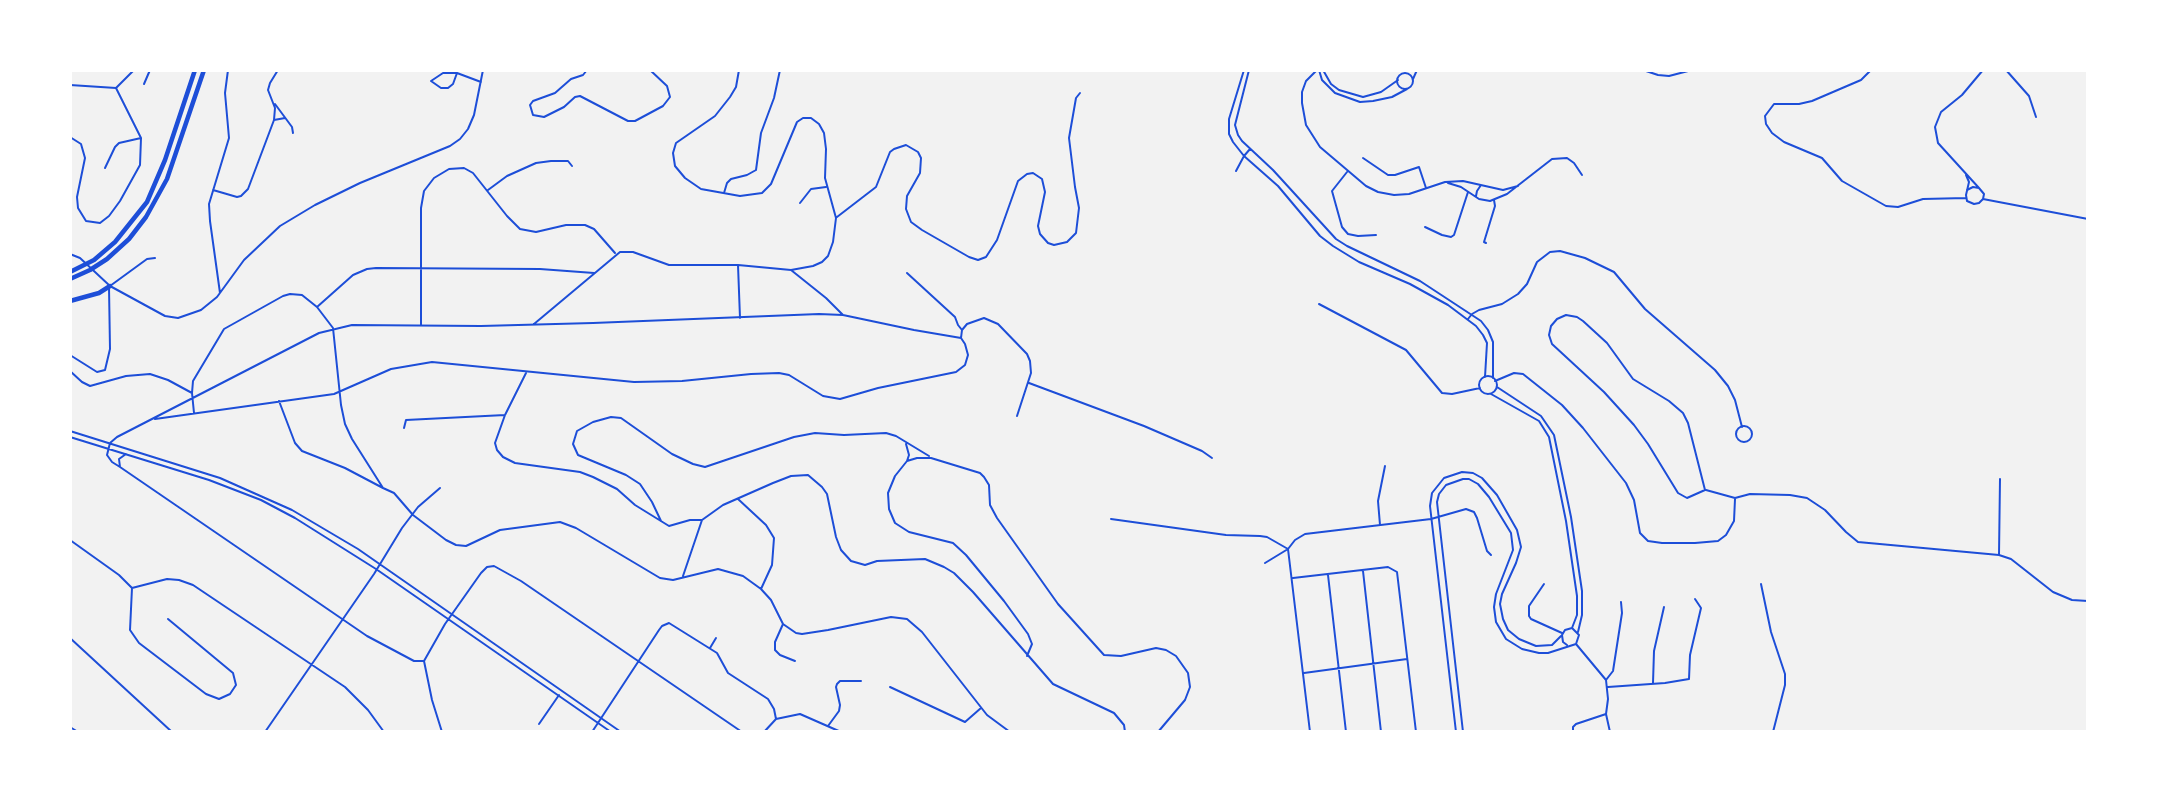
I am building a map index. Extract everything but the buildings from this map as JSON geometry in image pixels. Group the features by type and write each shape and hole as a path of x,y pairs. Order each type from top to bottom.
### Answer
{"highway":[{"path":"70,272 100,255 115,242 132,223 153,192 195,70"},
{"path":"70,279 90,270 106,259 136,231 156,201 175,157 204,70"},
{"path":"70,301 99,293 109,286"}],"street":[{"path":"70,86 116,88 134,70"},
{"path":"144,84 150,70"},
{"path":"220,293 209,204 229,138 225,93 228,70"},
{"path":"213,190 237,197 245,193 273,120 275,108 269,94 269,86 278,70"},
{"path":"70,254 80,258 109,286 171,317 186,316 201,310 214,301 244,260 280,226 315,205 360,183 460,140 474,116 483,70"},
{"path":"587,70 583,75 571,79 555,93 533,101 530,105 533,115 544,117 580,96 628,121 635,121 663,106 670,97 667,86 651,70"},
{"path":"534,324 616,254 633,252 669,265 738,265 791,270 813,266 828,256 834,242 836,218 826,187 824,133 819,124 807,117 800,120 794,127 773,180 765,191 758,194 740,195 701,189 685,178 675,166 673,148 681,138 707,123 722,108 736,87 740,70"},
{"path":"724,193 731,179 756,170 761,133 774,98 780,70"},
{"path":"1244,70 1228,125 1233,142 1244,156 1278,186 1316,231 1333,246 1359,262 1410,284 1448,305 1480,330 1487,344 1485,377 1481,380 1480,388 1484,393 1508,401 1539,421 1549,437 1566,521 1577,596 1577,615 1572,628"},
{"path":"1250,70 1235,125 1238,135 1336,238 1360,253 1420,281 1472,314 1485,326 1491,335 1494,379 1497,387 1540,416 1554,435 1571,517 1582,591 1582,615 1576,644"},
{"path":"1417,70 1411,86 1392,97 1359,102 1335,93 1322,80 1318,70 1310,75 1303,87 1302,104 1308,130 1320,147 1347,171 1366,186 1385,194 1409,194 1445,182 1463,181 1498,189 1518,186"},
{"path":"1323,70 1331,84 1339,90 1363,97 1381,92 1398,80 1400,75 1407,72 1413,79"},
{"path":"1643,70 1658,75 1692,70"},
{"path":"1658,70 1665,70"},
{"path":"1714,70 1735,70"},
{"path":"1871,70 1861,80 1812,101 1799,104 1774,104 1765,116 1766,124 1772,133 1784,142 1822,158 1842,181 1886,206 1898,207 1923,199 1966,198 1974,204 1983,200 2088,219"},
{"path":"1983,70 1962,95 1941,112 1935,123 1935,131 1938,143 1984,194 1983,200"},
{"path":"2006,70 2029,96 2036,117"},
{"path":"457,73 453,84 448,88 441,88 430,81 443,73 457,73 481,82"},
{"path":"1398,80 1402,88 1407,88"},
{"path":"70,137 81,144 85,158 77,197 78,208 86,221 95,224 104,221 134,178 140,165 141,138 116,88"},
{"path":"836,218 876,187 890,152 894,148 906,145 918,152 921,158 920,173 908,196 906,209 911,222 921,230 969,257 978,260 986,257 997,240 1018,181 1033,173 1042,179 1045,192 1038,226 1040,234 1048,243 1054,245 1066,242 1076,233 1079,208 1070,138 1076,98 1080,93"},
{"path":"273,102 293,133"},
{"path":"273,120 285,118"},
{"path":"105,168 119,143 141,138"},
{"path":"1236,171 1244,156 1251,149"},
{"path":"1445,182 1461,187 1477,198 1487,201 1507,194 1547,162 1557,157 1571,161 1582,175"},
{"path":"1363,158 1388,175 1419,167 1426,188"},
{"path":"488,190 507,176 536,163 568,161 572,166"},
{"path":"421,325 420,268 423,191 427,183 449,169 464,168 473,173 520,229 536,232 566,225 585,225 594,230 616,254"},
{"path":"1347,171 1332,191 1342,227 1348,234 1376,235"},
{"path":"1966,175 1969,182 1966,198"},
{"path":"1477,198 1477,191 1481,185"},
{"path":"800,203 811,189 826,187"},
{"path":"1967,190 1973,187 1979,188"},
{"path":"1494,200 1500,195 1498,189"},
{"path":"1425,228 1442,235 1451,237 1454,235 1468,192"},
{"path":"1486,243 1484,242 1495,206 1494,200"},
{"path":"1468,319 1472,314 1502,304 1518,294 1527,284 1537,262 1550,252 1560,251 1599,264 1614,272 1645,309 1714,370 1728,386 1735,400 1742,427"},
{"path":"109,286 147,259 154,258"},
{"path":"738,265 740,318"},
{"path":"317,307 347,280 360,272 376,268 540,269 594,273"},
{"path":"791,270 843,315"},
{"path":"907,273 955,317 962,330"},
{"path":"70,355 97,372 105,369 110,349 109,286"},
{"path":"194,413 192,395 195,376 224,329 290,294 302,295 317,307 333,328 339,392 348,432 383,488"},
{"path":"1319,304 1406,350 1442,393 1452,394 1480,388"},
{"path":"424,661 414,660 367,636 120,467 109,459 110,443 192,395 319,333 352,325 481,326 819,314 843,315 961,338"},
{"path":"1705,490 1688,423 1683,413 1669,401 1633,379 1606,343 1583,321 1572,315 1557,319 1549,331 1552,344 1604,392 1634,425 1678,493 1687,498 1705,490 1735,498 1750,494 1790,495 1807,498 1826,510 1858,542 1999,555 2011,560 2059,595 2072,600 2088,602"},
{"path":"152,419 339,392 381,373 422,363 445,363 526,373 634,382 682,381 779,373 789,375 823,396 840,399 878,388 956,372 965,365 968,355 961,338 962,330 967,324 984,318 998,324 1027,354 1030,361 1029,383 1017,416"},
{"path":"70,371 90,387 126,376 150,374 162,377 192,395"},
{"path":"526,373 505,415 495,443 497,450 503,456 515,463 580,472 593,477 617,489 635,506 673,527 690,520 702,520 723,505 791,477 808,475 822,487 826,494 836,537 842,550 851,561 865,565 877,561 925,560 944,567 973,592 1027,656 1057,686 1114,713 1124,725 1125,732"},
{"path":"1485,377 1494,379 1514,373 1522,374 1562,405 1626,483 1634,500 1640,533 1648,541 1662,543 1718,541 1726,535 1734,521 1735,498"},
{"path":"1029,383 1144,426 1202,451 1212,458"},
{"path":"1491,394 1497,387"},
{"path":"279,401 295,443 302,451 345,468 400,498 413,515 433,532 461,547 471,545 500,530 550,522 568,524 654,575 666,579 711,570 725,570 743,576 761,589 771,600 783,624 791,631 802,634 891,617 907,619 922,632 981,708 994,722 1010,732"},
{"path":"405,428 406,420 505,415"},
{"path":"661,521 640,484 626,475 578,455 573,441 580,428 610,417 621,418 672,454 705,467 808,433 844,435 883,432 892,435 931,458 973,471 984,477 989,485 990,505 997,518 1058,604 1098,651 1115,657 1156,648 1172,652 1182,662 1190,680 1188,695 1158,732"},
{"path":"1742,427 1747,427 1752,432 1749,441 1744,442 1737,438 1737,433 1742,427"},
{"path":"70,431 220,478 271,499 340,537 621,732"},
{"path":"70,437 208,480 261,500 330,538 611,732"},
{"path":"904,441 909,451 907,461 895,476 888,493 889,508 895,523 909,532 952,543 966,555 1028,634 1032,644 1027,656"},
{"path":"120,467 119,459 126,454"},
{"path":"907,461 931,458"},
{"path":"1380,525 1378,501 1385,466"},
{"path":"1456,732 1431,519 1430,497 1444,478 1457,472 1477,475 1497,495 1511,518 1520,542 1518,560 1502,598 1500,611 1504,623 1513,635 1532,646 1547,646 1555,643 1565,630 1572,628 1578,632"},
{"path":"1463,732 1437,499 1446,485 1466,479 1475,482 1482,488 1507,525 1513,542 1513,550 1495,598 1495,614 1506,639 1531,652 1548,653 1567,645 1576,644"},
{"path":"1999,555 2000,479"},
{"path":"265,732 402,528 418,507 440,488"},
{"path":"738,499 766,525 774,538 772,565 761,589"},
{"path":"1265,563 1288,549 1295,540 1305,534 1431,519 1467,509 1477,518 1487,551 1491,555"},
{"path":"1111,519 1226,535 1267,537 1288,549"},
{"path":"683,577 702,520"},
{"path":"70,540 132,588 130,630 138,643 206,694 219,699 230,694 236,685 233,673 168,619"},
{"path":"1288,549 1310,732"},
{"path":"442,732 432,700 424,661 448,619 481,573 487,567 494,566 520,581 742,732"},
{"path":"1293,578 1388,567 1395,570 1398,575 1416,732"},
{"path":"1363,571 1381,732"},
{"path":"1328,575 1346,732"},
{"path":"132,588 167,579 193,585 345,687 361,702 384,732"},
{"path":"1544,584 1529,606 1529,616 1562,635"},
{"path":"1761,584 1771,632 1785,674 1784,690 1773,732"},
{"path":"1608,687 1689,679 1690,655 1701,608 1695,599"},
{"path":"1606,680 1612,671 1622,613 1621,602"},
{"path":"1653,683 1654,651 1664,607"},
{"path":"592,732 662,626 669,623 710,648 720,658 728,673 768,699 774,709 776,719"},
{"path":"783,624 774,642 774,650 795,661"},
{"path":"1562,635 1563,642 1567,645"},
{"path":"70,638 172,732"},
{"path":"710,648 716,638"},
{"path":"1576,644 1606,680 1608,687 1606,714 1610,732"},
{"path":"1304,673 1407,658"},
{"path":"828,726 839,711 837,684 840,681 861,681"},
{"path":"890,687 965,722 981,708"},
{"path":"539,724 559,695"},
{"path":"764,732 776,719 800,714 841,732"},
{"path":"1573,732 1576,724 1606,714"},
{"path":"70,727 78,732"}]}
